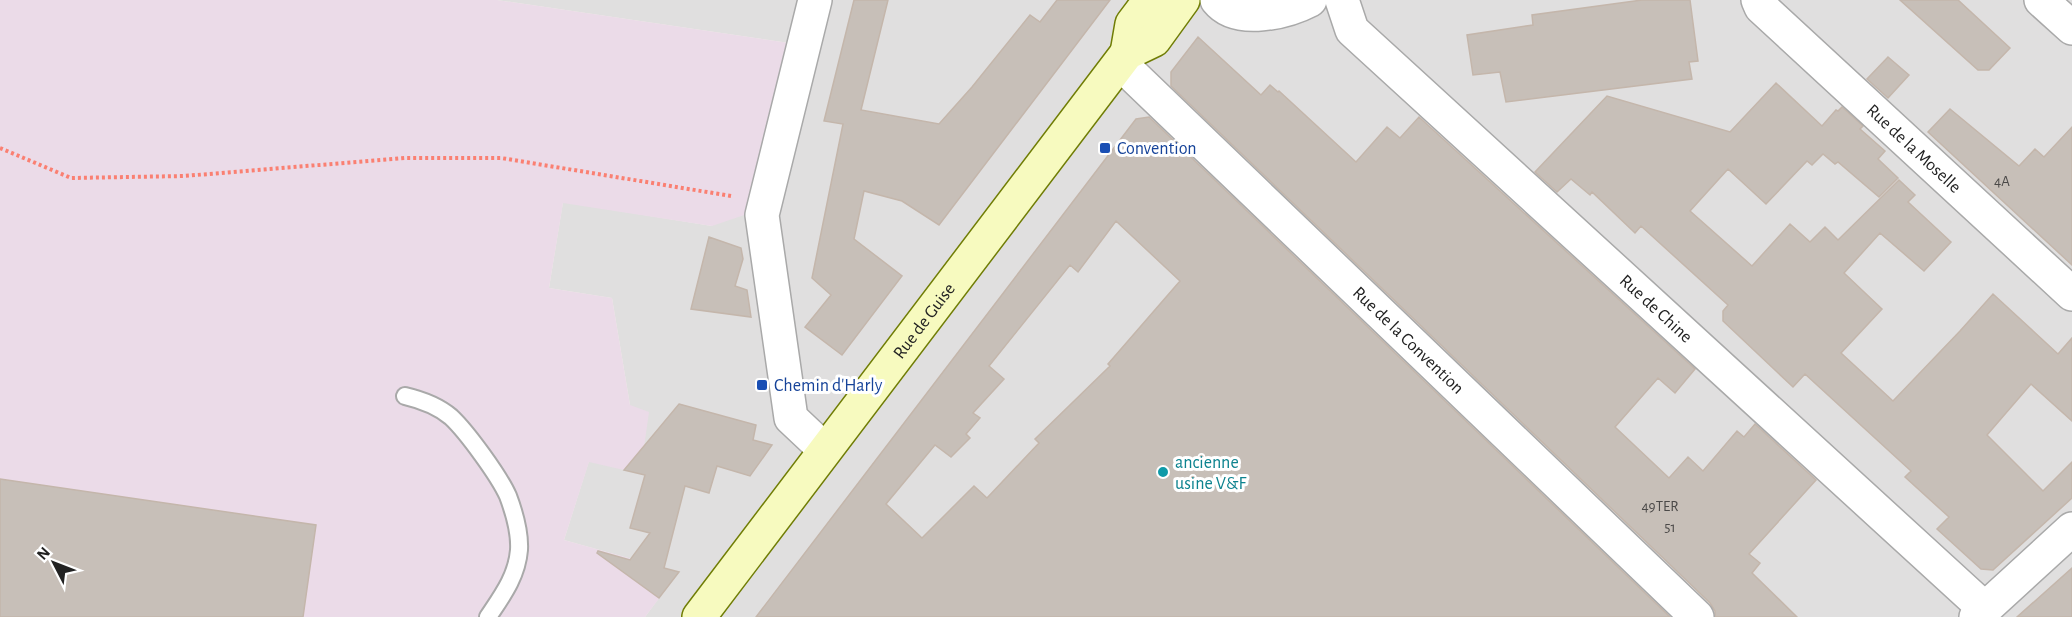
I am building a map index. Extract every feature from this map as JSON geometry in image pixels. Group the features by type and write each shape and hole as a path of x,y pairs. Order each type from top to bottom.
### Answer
{"main road":[{"name":"Rue de Guise","path":"1124,58 1132,24 1150,0"},
{"name":"Rue de Guise","path":"699,617 1124,58 1154,40 1183,0"}],"street":[{"path":"815,0 762,215 791,418 825,450"},
{"path":"1217,0 1231,10 1262,15 1298,6 1311,0"},
{"name":"Rue de Chine","path":"1342,0 1352,30 1981,613"},
{"name":"Rue de la Moselle","path":"1758,0 1761,7 2072,294"},
{"path":"2041,0 2072,28"},
{"name":"Rue de la Convention","path":"1124,58 1697,617"},
{"path":"1981,613 2072,529"}],"lane":[{"path":"405,396 426,401 451,417 475,446 507,496 518,530 519,551 510,584 488,617"}],"path":[{"path":"0,148 71,178 184,176 405,158 501,158 764,201"}],"shaded area":[{"path":"0,0 497,0 789,43 753,212 712,226 563,203 549,288 612,298 630,405 649,412 644,447 624,470 589,462 564,540 679,572 645,617 0,617"},
{"path":"497,0 2072,0 2072,617 645,617 678,572 564,540 589,461 630,405 612,298 549,288 563,202 712,226 789,43"}],"building":[{"path":"854,0 888,0 861,110 939,124 1030,15 1040,22 1057,0 1110,0 939,225 902,201 864,191 854,239 902,276 842,355 805,327 831,295 812,278 843,124 824,121"},
{"path":"1642,0 1690,0 1698,61 1689,62 1692,79 1506,102 1500,72 1473,75 1467,35 1533,25 1532,15"},
{"path":"1900,0 1958,0 2010,48 1989,70 1978,70"},
{"path":"1198,37 1261,95 1270,85 1279,91 1356,162 1387,127 1400,138 1419,117 1695,369 1675,393 1658,378 1615,427 1669,478 1688,457 1703,471 1737,431 1744,437 1755,424 1816,480 1749,554 1760,563 1752,573 1797,617 1715,617 1715,611 1710,603 1171,86 1171,72"},
{"path":"1888,57 1909,75 1888,98 1867,79"},
{"path":"1776,83 1822,126 1836,110 1842,107 1863,126 1860,129 1885,151 1878,159 1898,178 1879,197 1838,162 1835,164 1823,154 1812,165 1807,161 1766,204 1728,169 1690,211 1752,266 1790,224 1810,242 1825,227 1838,240 1899,180 1915,195 1908,202 1951,242 1924,271 1880,233 1844,273 1882,309 1841,353 1893,401 1993,294 2058,354 2072,338 2072,421 2031,384 1987,435 2043,491 2072,462 2072,498 1993,570 1981,569 1937,529 1949,517 1905,477 1911,471 1805,374 1793,387 1723,321 1723,311 1728,305 1641,226 1635,233 1592,192 1590,195 1571,179 1557,192 1535,172 1607,96 1730,132"},
{"path":"1950,109 2019,166 2035,149 2044,157 2072,127 2072,265 1928,132"},
{"path":"1149,117 1670,617 756,617 1136,119","holes":["1116,221 1180,281 1108,364 1110,366 1035,439 1039,443 987,498 974,486 922,538 886,504 935,445 951,457 970,438 966,434 980,418 973,413 1004,379 989,366 1070,265 1078,272"]},
{"path":"709,237 741,248 743,259 735,286 747,290 751,317 691,309"},
{"path":"679,404 756,425 753,440 772,445 750,476 717,466 709,493 685,486 664,568 679,572 659,598 597,553 598,551 630,560 650,533 630,528 645,475 624,470"},
{"path":"0,479 316,525 303,617 0,617"},
{"path":"2072,568 2072,617 2017,617"}],"place":[{"name":"Convention","path":"1105,148"},
{"name":"Chemin d'Harly","path":"762,385"},
{"name":"ancienne usine V&F","path":"1163,472"}]}
